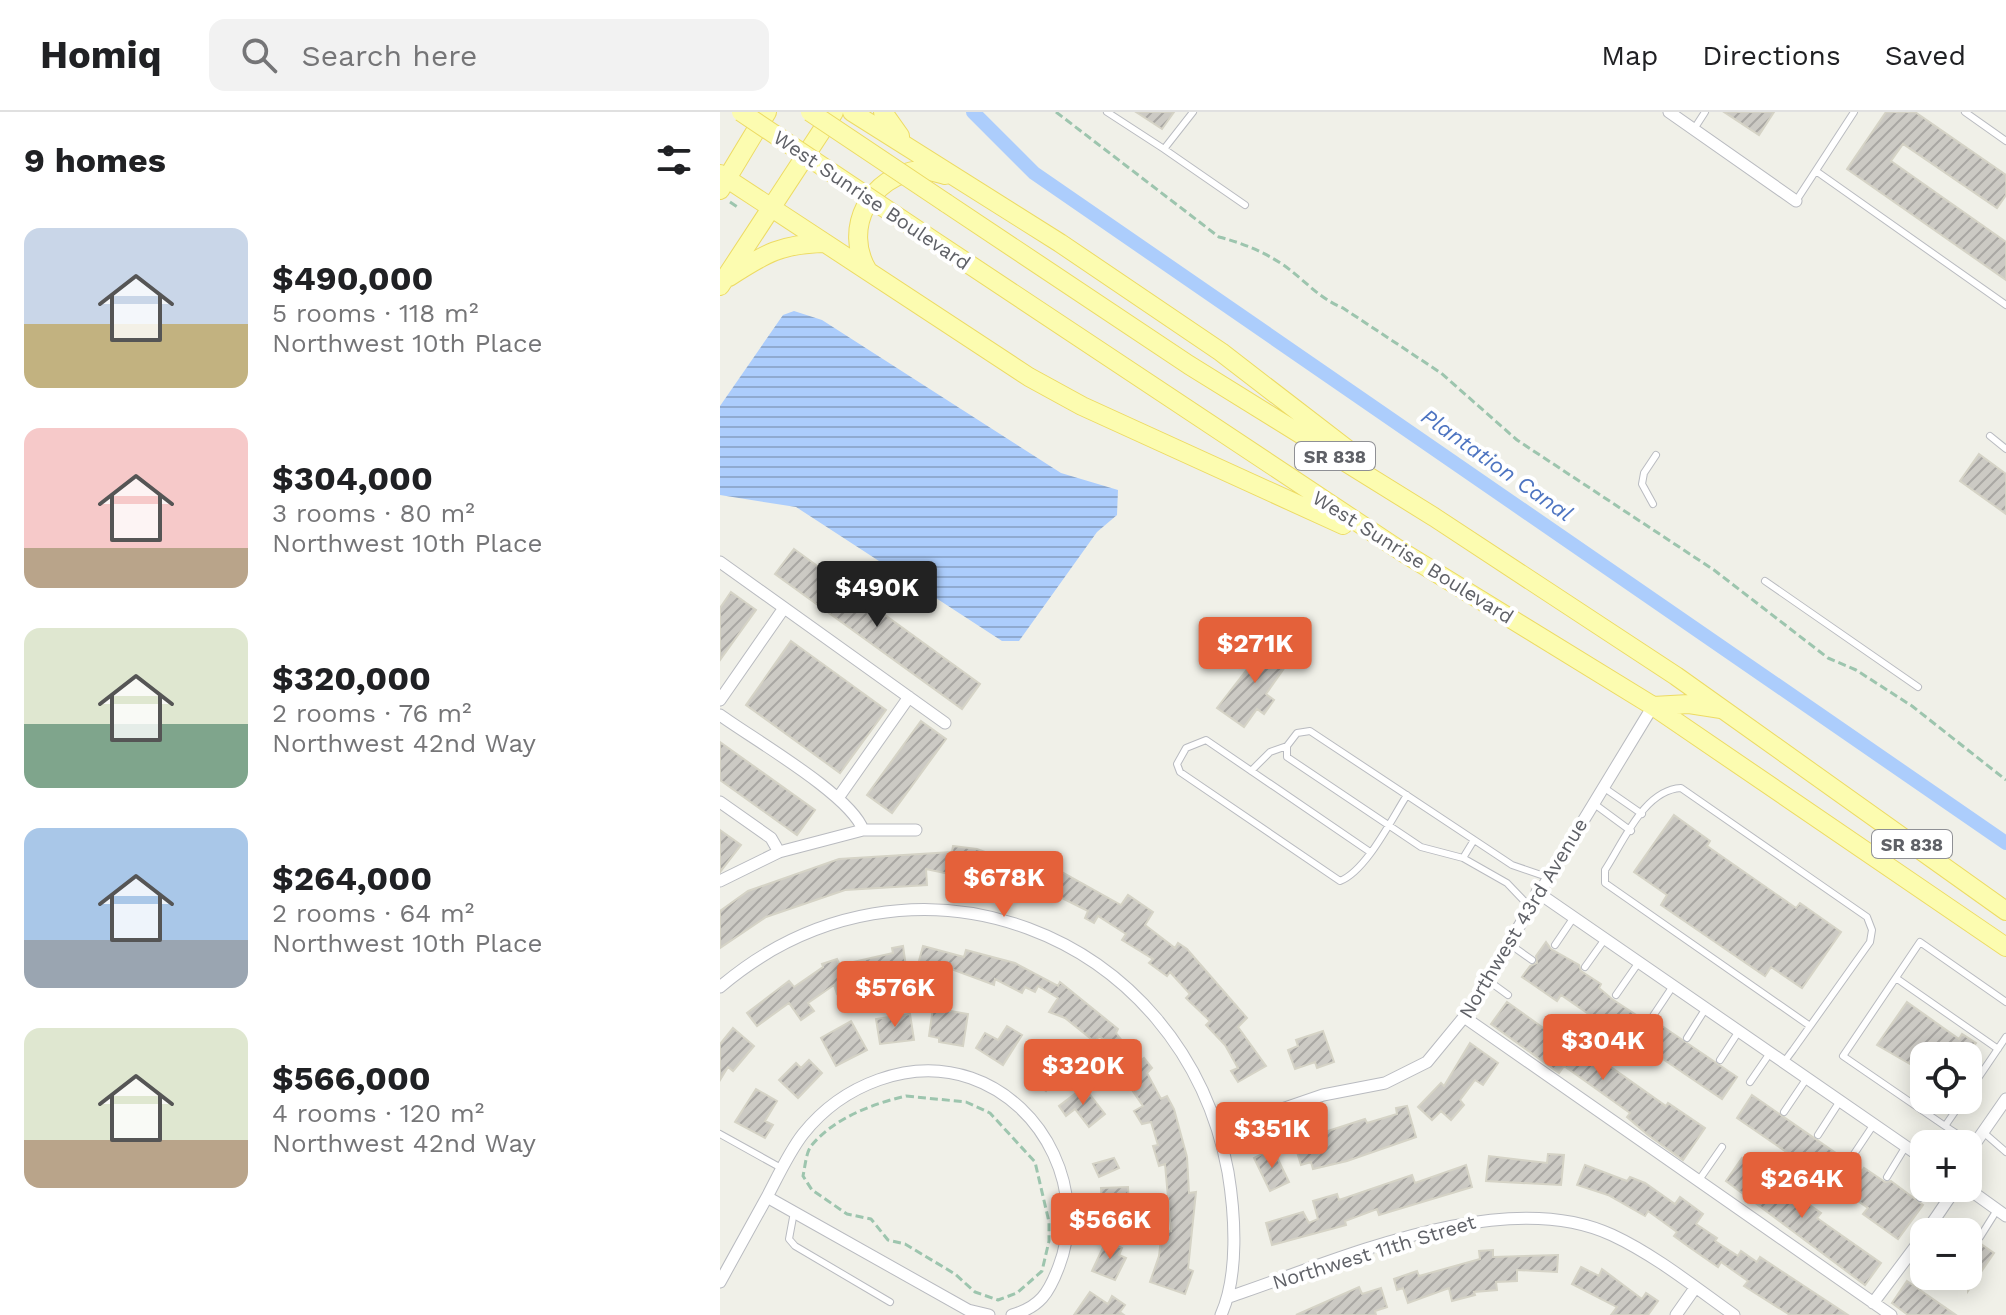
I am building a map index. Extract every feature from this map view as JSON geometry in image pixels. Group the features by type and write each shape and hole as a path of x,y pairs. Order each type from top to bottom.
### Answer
{"main road":[{"name":"West Sunrise Boulevard","path":"741,112 1404,553 1653,706 2006,947"},
{"path":"767,112 723,185 771,207 982,348 1082,406 1205,459 1404,553"},
{"name":"West Sunrise Boulevard","path":"810,112 1189,365 1434,517 1724,710 2006,911"},
{"path":"722,283 834,112"},
{"path":"852,112 1221,352 1434,517"},
{"path":"883,112 910,147"},
{"path":"870,273 861,259 856,235 858,217 875,191 895,178 921,170 955,177"},
{"path":"722,283 770,250 793,244 825,243"},
{"path":"1653,706 1689,704 1724,710"}],"street":[{"path":"1669,112 1796,201"},
{"path":"720,562 945,723"},
{"path":"720,700 784,608"},
{"path":"838,798 909,697"},
{"name":"Northwest 43rd Avenue","path":"1220,1130 1323,1095 1385,1083 1427,1062 1464,1017 1537,892 1653,706"},
{"path":"720,715 838,798 860,819 863,830"},
{"path":"720,802 771,838 779,852"},
{"path":"720,881 779,852 863,830 916,830"},
{"path":"1537,892 1910,1149"},
{"path":"720,987 747,963 798,935 841,919 894,911 941,910 980,914 1026,926 1065,944 1107,970 1138,996 1172,1035 1200,1081 1220,1130 1231,1191 1229,1297 1221,1315"},
{"path":"1464,1017 1891,1315"},
{"path":"720,1282 725,1260 767,1197 802,1135 824,1111 848,1092 879,1079 916,1070 971,1078 1006,1098 1039,1128 1062,1172 1070,1219 1066,1248 1053,1283 1034,1309 1012,1315"},
{"path":"1983,1132 2006,1099"},
{"path":"767,1197 968,1310 989,1315"},
{"path":"1982,1199 2002,1213"},
{"name":"Northwest 11th Street","path":"1229,1297 1414,1236 1490,1218 1547,1216 1611,1234 1734,1315"},
{"path":"1873,1303 1910,1254"},
{"path":"1676,1315 1695,1288"}],"lane":[{"path":"1107,112 1245,205"},
{"path":"1164,149 1193,112"},
{"path":"1694,129 1705,112"},
{"path":"1796,201 1854,112"},
{"path":"1965,112 2006,141"},
{"path":"1816,171 2006,305"},
{"path":"1990,436 2006,449"},
{"path":"1653,504 1642,484 1644,473 1656,455"},
{"path":"1765,581 1918,687"},
{"path":"1251,771 1270,752 1287,746 1297,733 1310,731 1512,865 1547,877"},
{"path":"1370,852 1206,740 1186,748 1177,764 1180,772 1340,881 1354,876 1370,852 1388,825 1407,795"},
{"path":"1287,746 1287,757 1421,847 1463,858 1507,883 1529,906"},
{"path":"1603,787 1642,814"},
{"path":"1784,1062 1810,1026 1870,942 1872,930 1867,917 1681,788 1667,788 1653,797 1605,870 1605,883 1810,1026"},
{"path":"1593,803 1631,831"},
{"path":"1463,858 1474,840"},
{"path":"1555,945 1574,917"},
{"path":"1585,967 1605,939"},
{"path":"1951,1130 1843,1056 1920,942 2006,1002"},
{"path":"1508,943 1532,960"},
{"path":"1616,995 1639,962"},
{"path":"1896,978 1998,1049"},
{"path":"1486,979 1508,995"},
{"path":"1651,1019 1673,986"},
{"path":"1687,1038 1706,1008"},
{"path":"1720,1060 1739,1031"},
{"path":"1982,1072 2005,1041"},
{"path":"1750,1082 1770,1053"},
{"path":"1784,1112 1807,1078"},
{"path":"1818,1135 1840,1101"},
{"path":"1945,1126 1953,1114"},
{"path":"1852,1157 1874,1124"},
{"path":"1983,1132 2006,1152"},
{"path":"720,1134 783,1169"},
{"path":"1887,1177 1906,1146"},
{"path":"1699,1180 1722,1147"},
{"path":"794,1212 789,1239 795,1246 890,1302"},
{"path":"1982,1235 2002,1213"}],"path":[{"path":"1056,112 1219,237 1249,245 1283,265 1326,301 1343,308 1441,373 1517,440 1714,570 1828,658 1856,670 1912,706 2006,780"},
{"path":"723,185 739,208"},
{"path":"906,1096 966,1102 990,1113 1035,1162 1049,1222 1049,1241 1042,1271 1017,1293 998,1300 975,1292 955,1274 905,1244 888,1240 871,1219 847,1214 812,1190 803,1176 809,1148 840,1121 879,1102 906,1096"}],"water":[{"path":"794,311 822,320 1061,473 1118,490 1117,515 1097,532 1019,641 1002,641 796,507 720,495 720,406 783,315"}],"building":[{"path":"1136,112 1174,112 1162,129"},
{"path":"1724,112 1774,112 1759,135"},
{"path":"1886,112 1915,112 2006,175 2006,195 1997,208 1903,144 1891,161 2006,242 2006,280 1847,169"},
{"path":"1979,454 2006,474 2006,514 1960,481"},
{"path":"794,549 980,684 962,709 775,574"},
{"path":"731,592 756,610 720,660 720,608"},
{"path":"791,641 886,710 840,773 746,705"},
{"path":"1269,641 1292,657 1266,694 1274,700 1264,714 1257,709 1244,727 1217,708"},
{"path":"921,721 946,739 892,813 867,795"},
{"path":"720,742 815,810 797,835 720,780"},
{"path":"1674,815 1710,841 1707,846 1796,908 1800,903 1841,932 1802,988 1771,967 1765,976 1661,905 1667,895 1634,872"},
{"path":"720,830 741,845 720,872"},
{"path":"953,846 977,849 1001,858 1002,853 1024,858 1022,864 1045,874 1049,865 1121,905 1128,895 1153,912 1145,925 1175,948 1178,943 1187,949 1247,1018 1238,1027 1266,1066 1238,1082 1231,1071 1238,1068 1225,1045 1206,1025 1210,1021 1186,998 1190,994 1170,972 1167,976 1149,963 1153,959 1122,940 1126,934 1098,916 1094,923 1085,918 1088,911 1060,897 1058,900 1018,884 1016,890 1005,887 1007,881 974,873 973,879 926,869 927,885 845,890 766,917 720,948 720,911 748,891 839,859 952,852"},
{"path":"1546,942 1551,949 1579,965 1581,971 1601,984 1599,988 1612,999 1659,1030 1662,1026 1737,1077 1722,1099 1651,1051 1648,1055 1561,995 1557,1001 1522,977 1530,966 1537,963 1536,956"},
{"path":"903,946 908,981 876,985 874,976 851,984 852,989 837,994 834,985 808,1003 814,1011 801,1020 789,1003 757,1026 747,1013 789,981 794,987 823,967 822,964 837,959 840,965 893,953 892,948"},
{"path":"923,946 964,957 966,950 1015,963 1058,986 1060,982 1118,1029 1116,1033 1139,1062 1144,1058 1152,1068 1147,1073 1161,1099 1167,1096 1174,1109 1187,1157 1189,1193 1196,1192 1188,1269 1193,1271 1185,1294 1150,1282 1159,1256 1162,1230 1171,1231 1165,1164 1159,1166 1153,1146 1158,1145 1151,1122 1142,1124 1134,1111 1143,1106 1110,1058 1119,1051 1099,1036 1095,1042 1065,1018 1049,1012 1058,998 1038,986 1035,992 1025,987 1022,993 995,979 994,985 946,967 942,979 916,972"},
{"path":"1507,1002 1570,1047 1574,1041 1666,1106 1668,1103 1705,1128 1683,1160 1627,1117 1630,1113 1564,1066 1559,1073 1491,1024"},
{"path":"1907,1002 1959,1039 1962,1034 1974,1042 1910,1042 1910,1064 1877,1045"},
{"path":"933,1008 968,1014 963,1046 939,1042 939,1038 929,1036"},
{"path":"910,1014 914,1040 880,1044 876,1019"},
{"path":"851,1021 867,1050 836,1066 821,1038"},
{"path":"1007,1026 1022,1035 1003,1065 976,1048 985,1033 998,1040"},
{"path":"733,1028 754,1046 733,1071 728,1067 720,1080 720,1044"},
{"path":"1323,1031 1334,1062 1317,1068 1315,1062 1295,1069 1288,1050 1298,1046 1296,1040"},
{"path":"1470,1043 1498,1063 1483,1085 1475,1080 1460,1100 1464,1105 1451,1120 1441,1111 1432,1120 1418,1107 1441,1083 1444,1086"},
{"path":"1043,1053 1064,1068 1046,1091 1036,1083 1042,1076 1031,1068"},
{"path":"809,1060 822,1073 798,1098 779,1080 796,1063 801,1068"},
{"path":"1084,1087 1105,1114 1089,1127 1075,1109 1066,1116 1059,1106"},
{"path":"756,1089 777,1101 765,1121 773,1125 765,1138 735,1122"},
{"path":"1752,1095 1862,1171 1864,1168 1885,1182 1891,1181 1910,1195 1910,1202 1923,1205 1913,1218 1910,1218 1898,1239 1863,1214 1868,1208 1737,1118"},
{"path":"1407,1106 1416,1137 1347,1161 1313,1169 1311,1162 1301,1165 1294,1142 1365,1119 1367,1123 1397,1114 1396,1108"},
{"path":"1273,1149 1289,1182 1270,1191 1254,1158"},
{"path":"1548,1154 1564,1155 1561,1185 1486,1181 1489,1156 1547,1163"},
{"path":"1114,1158 1119,1168 1099,1177 1093,1164"},
{"path":"1742,1158 1821,1213 1817,1218 1881,1263 1865,1285 1726,1181"},
{"path":"1466,1165 1472,1187 1379,1215 1377,1209 1345,1221 1346,1225 1272,1245 1266,1223 1303,1212 1309,1223 1318,1219 1313,1201 1337,1194 1339,1200 1412,1175 1415,1183"},
{"path":"1585,1165 1627,1181 1630,1177 1645,1183 1675,1204 1680,1197 1703,1214 1696,1224 1717,1238 1715,1241 1738,1256 1741,1251 1757,1262 1760,1257 1848,1315 1790,1315 1744,1286 1748,1281 1721,1262 1718,1267 1689,1247 1674,1236 1677,1232 1648,1211 1645,1216 1608,1195 1577,1185"},
{"path":"1128,1187 1130,1226 1109,1228 1108,1206 1102,1206 1101,1188"},
{"path":"1106,1241 1122,1248 1119,1255 1126,1258 1115,1280 1092,1271"},
{"path":"1982,1245 1994,1253 1982,1271"},
{"path":"1493,1250 1493,1257 1558,1255 1557,1272 1517,1270 1517,1281 1496,1282 1497,1290 1474,1292 1475,1295 1452,1301 1449,1288 1408,1303 1403,1288 1397,1290 1394,1279 1417,1271 1419,1276 1480,1259 1479,1251"},
{"path":"1581,1267 1599,1276 1602,1269 1642,1299 1646,1293 1658,1301 1648,1315 1611,1315 1617,1307 1572,1284"},
{"path":"1907,1281 1910,1290 1920,1290 1956,1315 1908,1315 1892,1303"},
{"path":"1359,1287 1362,1294 1381,1288 1387,1307 1375,1311 1376,1315 1296,1315"},
{"path":"1090,1292 1108,1304 1112,1296 1125,1305 1120,1312 1124,1315 1074,1315"}],"waterway":[{"name":"Plantation Canal","path":"973,112 1034,173 2006,843"}]}
